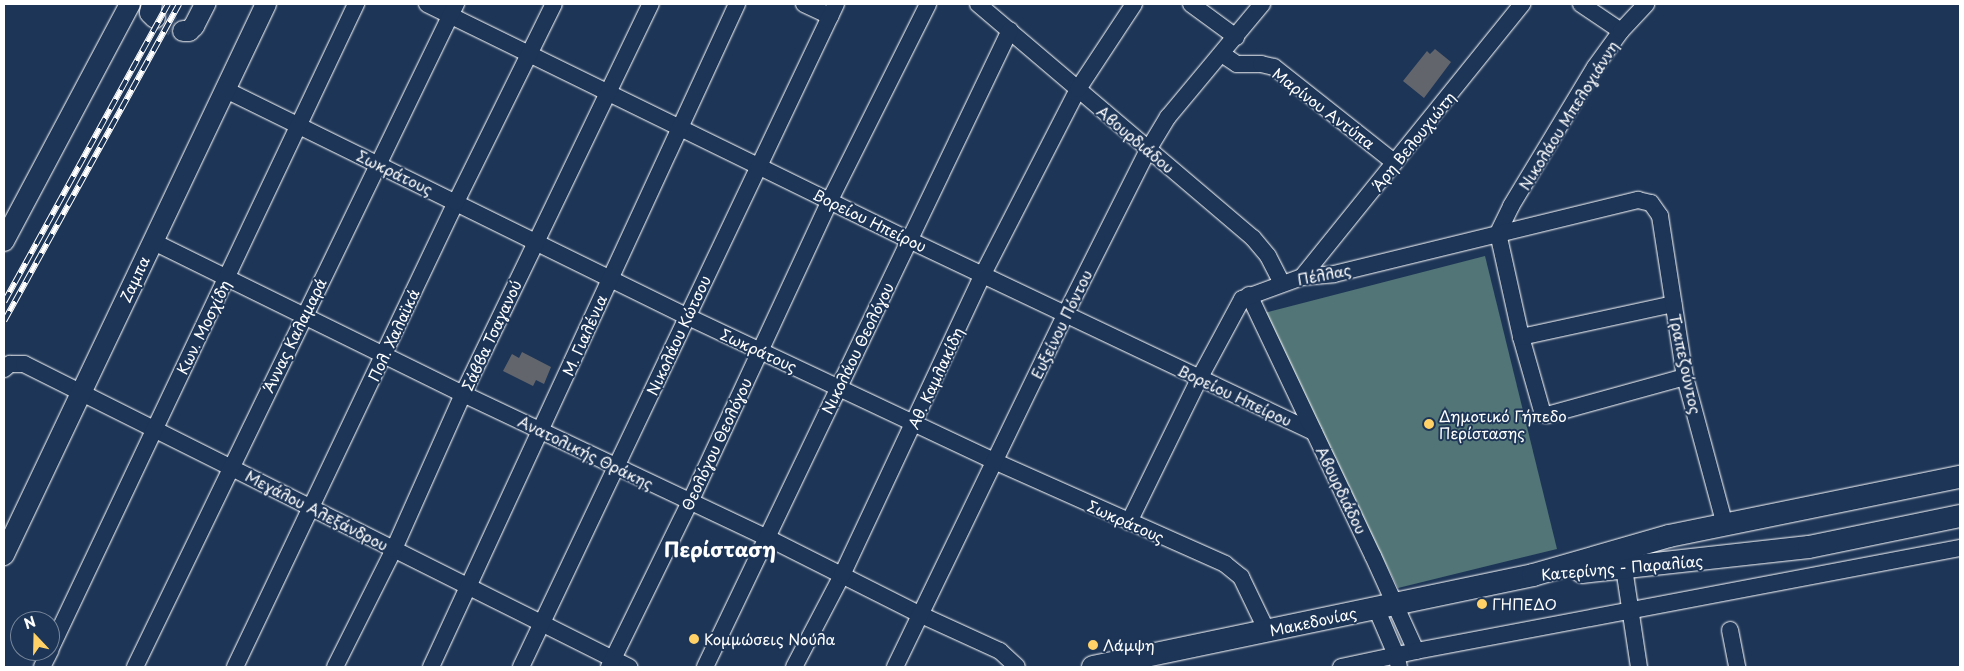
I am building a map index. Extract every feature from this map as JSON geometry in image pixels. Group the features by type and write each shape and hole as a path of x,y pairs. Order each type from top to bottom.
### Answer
{"main road":[{"name":"Κατερίνης - Παραλίας","path":"1533,576 1669,536 1960,477"},
{"name":"Κατερίνης - Παραλίας","path":"1533,576 1624,568 1809,547 1960,516"},
{"name":"Μακεδονίας","path":"1093,667 1533,576"}],"street":[{"path":"4,241 130,4"},
{"path":"183,31 189,30 194,26 205,4"},
{"name":"Ζαμπα","path":"4,555 266,4"},
{"name":"Κων. Μοσχίδη","path":"60,630 356,4"},
{"name":"Βορείου Ηπείρου","path":"427,4 453,9 530,53 679,129 1066,313 1199,379 1314,432"},
{"name":"Πολ. Χαλαϊκά","path":"235,667 456,202 554,4"},
{"name":"Σάββα Τσαγανού","path":"335,667 394,549 463,394 651,4"},
{"name":"Μ. Γιαλένια","path":"431,667 736,4"},
{"path":"804,4 833,10"},
{"name":"Θεολόγου Θεολόγου","path":"611,663 690,502 830,200 928,4"},
{"name":"Αβουρδιάδου","path":"978,4 1253,238 1268,256 1282,283"},
{"name":"Αθ. Καμλακίδη","path":"794,667 842,575 983,274 1078,89 1134,4"},
{"path":"1191,4 1236,37"},
{"name":"Ευξείνου Πόντου","path":"895,667 1066,313 1148,150 1168,117 1262,4"},
{"name":"Άρη Βελουχιώτη","path":"1302,277 1522,4"},
{"path":"1581,4 1621,31"},
{"name":"Νικολάου Μπελογιάννη","path":"1498,233 1511,206 1560,122 1621,31 1646,4"},
{"name":"Άννας Καλαμαρά","path":"135,667 453,9"},
{"name":"Νικολάου Κώτσου","path":"520,667 833,10"},
{"name":"Νικολάου Θεολόγου","path":"705,667 1010,30"},
{"name":"Μαρίνου Αντύπα","path":"1222,54 1237,64 1261,64 1274,67 1395,162"},
{"name":"Σωκράτους","path":"226,90 759,351 839,386 994,461 1234,570 1250,593 1267,631"},
{"name":"Πέλλας","path":"1129,522 1237,306 1249,295 1302,277 1334,274 1638,200 1651,203"},
{"name":"Τραπεζούντος","path":"1651,203 1660,216 1686,377 1725,525"},
{"path":"1498,233 1521,337 1540,409 1547,415 1686,377"},
{"name":"Ανατολικής Θράκης","path":"152,241 463,394 768,538 919,614 1000,651 1018,667"},
{"name":"Αβουρδιάδου","path":"1249,295 1373,556 1385,607"},
{"path":"1521,337 1673,304"},
{"name":"Μεγάλου Αλεξάνδρου","path":"4,369 10,364 24,364 541,623 611,663 629,667"},
{"path":"1341,667 1398,661 1416,651 1960,548"},
{"path":"1624,568 1639,667"},
{"path":"1385,607 1416,651"},
{"path":"1385,607 1398,661"},
{"path":"1730,630 1737,667"}],"green space":[{"name":"Δημοτικό Γήπεδο Περίστασης","path":"1485,256 1557,549 1398,588 1260,314"}],"building":[{"path":"1435,49 1451,62 1424,98 1403,81 1427,51 1430,54"},
{"path":"522,352 551,367 544,384 536,380 533,386 503,371 512,354 519,358"}],"tunnel":[{"path":"155,18 183,31"}],"railway":[{"path":"4,302 168,4"},
{"path":"4,321 179,4"}],"place":[{"name":"Δημοτικό Γήπεδο Περίστασης","path":"1429,424"},
{"name":"ΓΗΠΕΔΟ","path":"1482,604"},
{"name":"Κομμώσεις Νούλα","path":"694,639"},
{"name":"Λάμψη","path":"1093,645"}],"district":[{"name":"Περίσταση","path":"720,549"}]}
